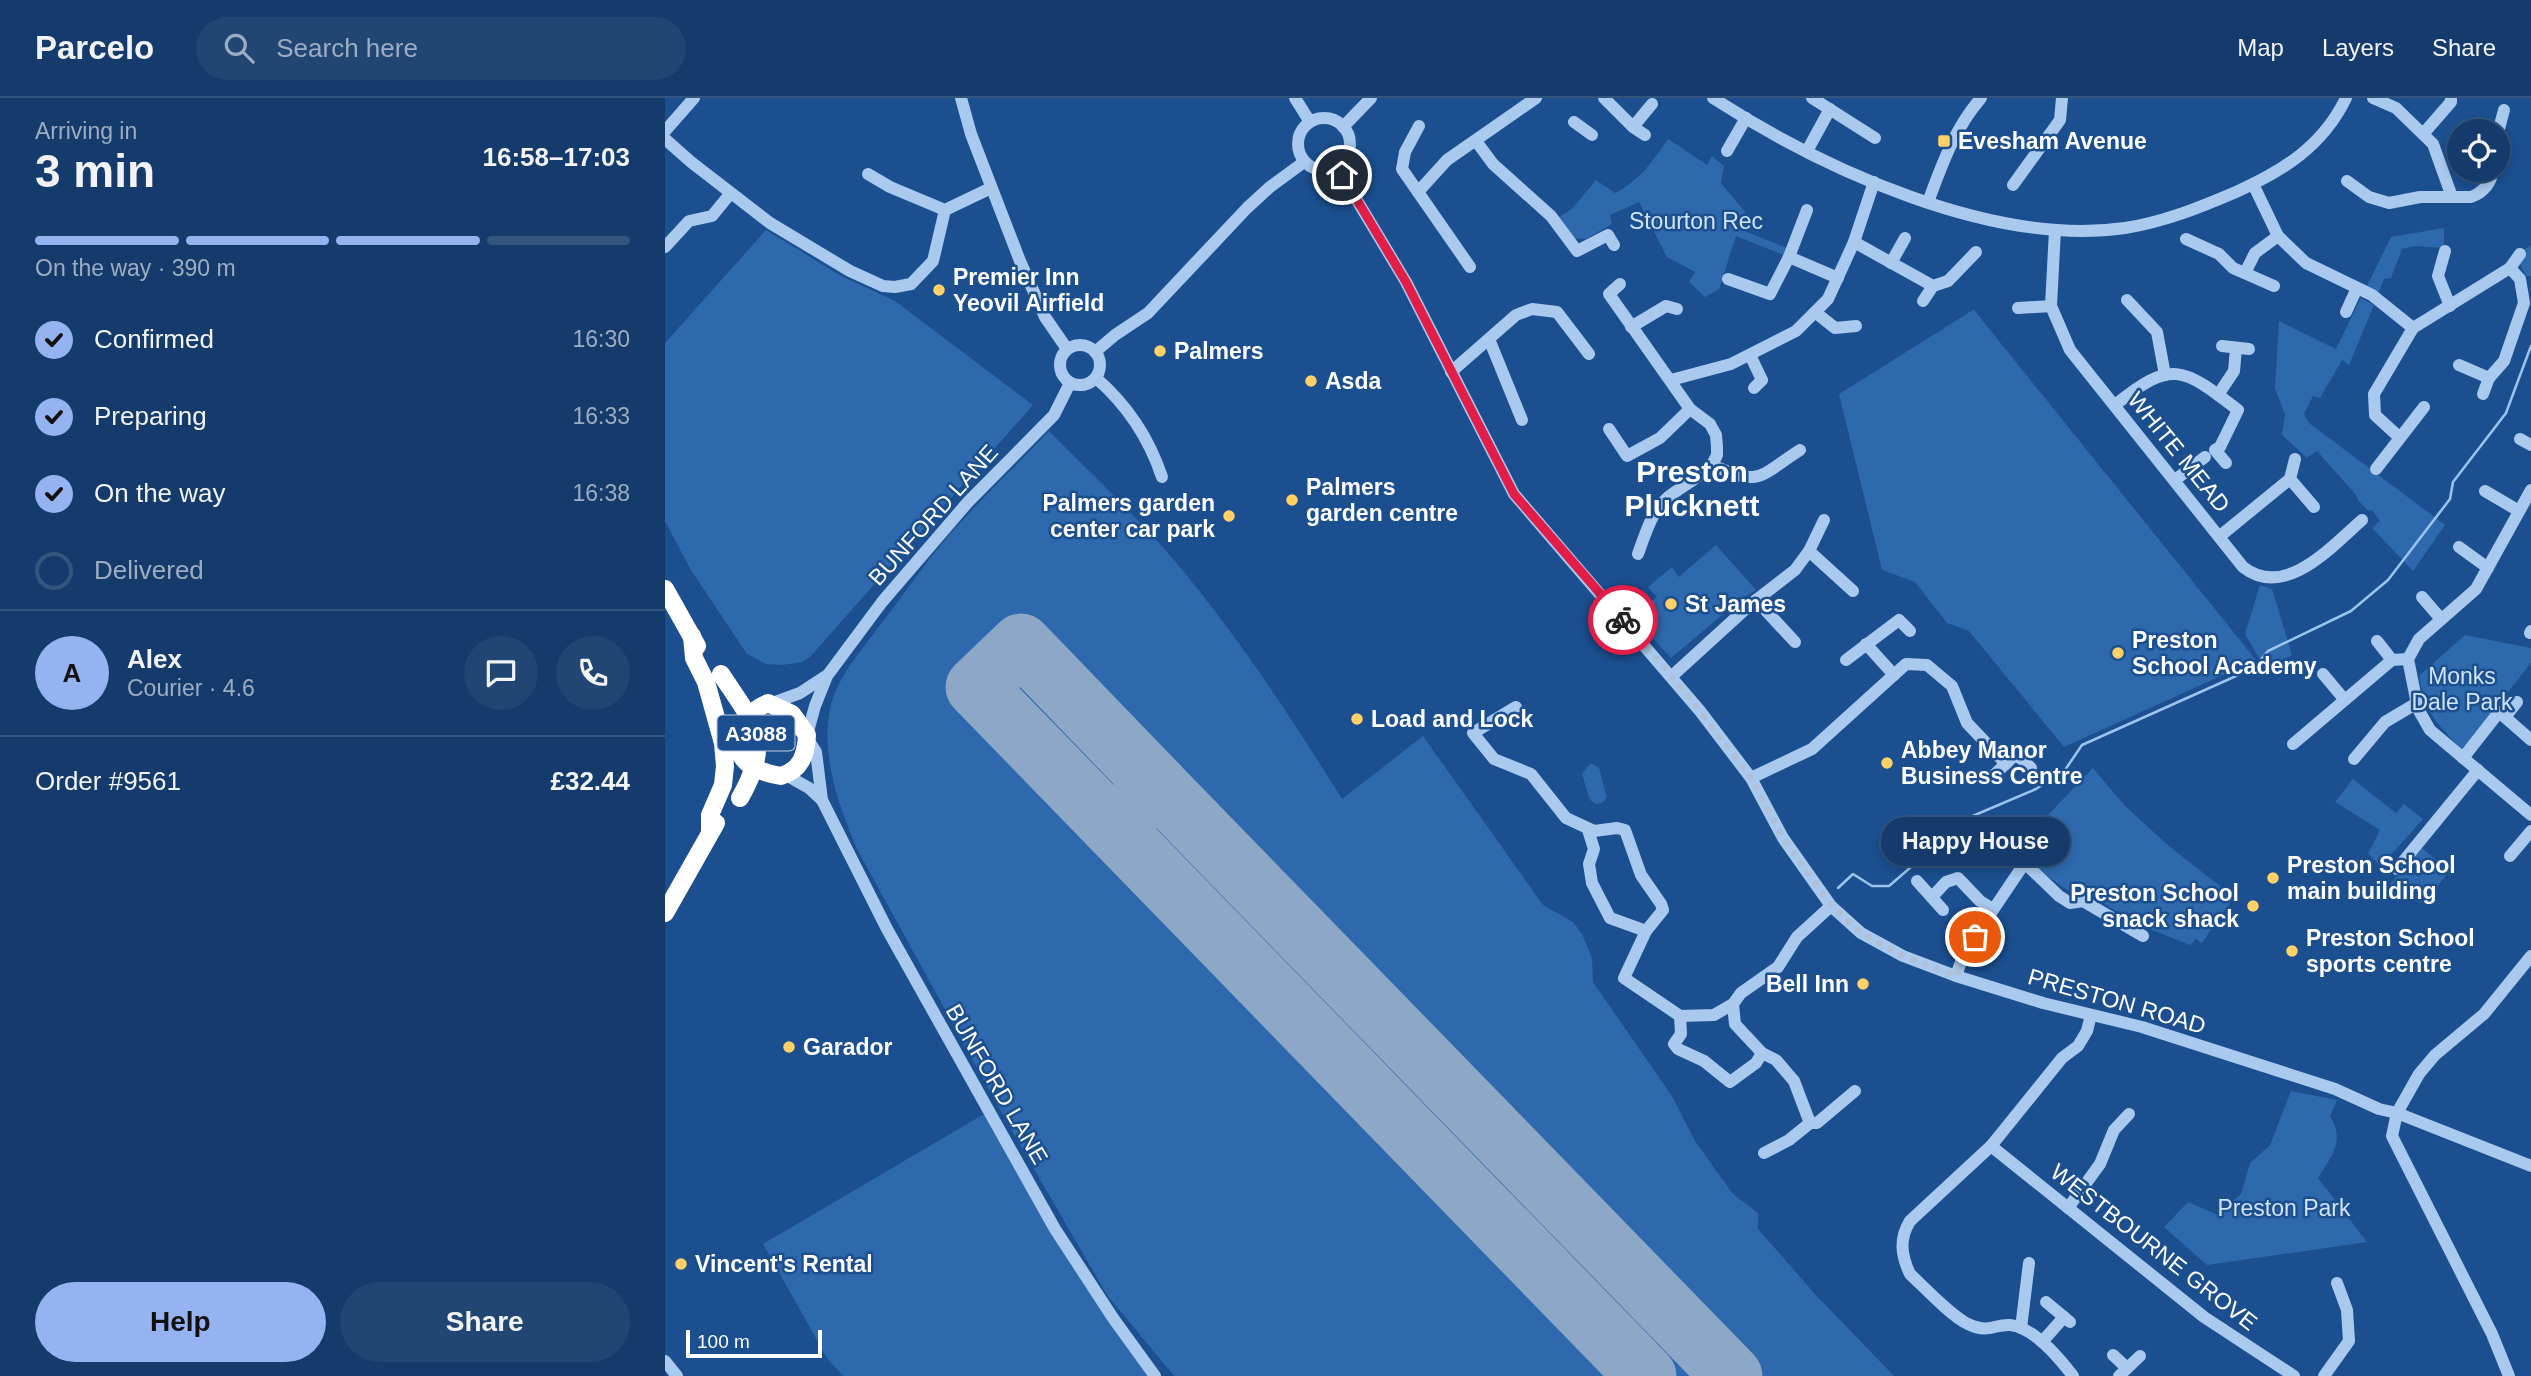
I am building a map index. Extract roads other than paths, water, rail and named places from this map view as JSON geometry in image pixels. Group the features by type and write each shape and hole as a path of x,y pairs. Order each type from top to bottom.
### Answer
{"highway":[{"name":"A3088","path":"665,589 706,661 731,739 737,748 736,778 723,811 665,913"},
{"path":"692,636 694,658 706,682 717,716 725,766 723,785 711,815 710,832"},
{"name":"A3088","path":"706,661 721,674 769,704"},
{"name":"A3088","path":"721,674 748,716 758,743 754,769 740,799"},
{"path":"769,704 792,714 807,737 803,758 797,768 783,776 754,769 737,748 741,727 748,716 753,710 769,704"},
{"name":"A3088","path":"723,811 783,776"}],"street":[{"path":"665,131 694,98"},
{"path":"961,98 971,134 1020,261 1045,317 1067,349"},
{"path":"1296,98 1310,122"},
{"path":"1343,127 1371,98"},
{"path":"1418,192 1447,160 1536,98"},
{"path":"1604,98 1633,127 1645,135"},
{"path":"1713,98 1807,150 1874,182 1927,202 1985,219 2055,230 2124,228 2147,224 2217,200 2253,184 2297,159 2319,140 2346,98"},
{"path":"1812,98 1875,138"},
{"path":"2013,184 2060,120 2061,98"},
{"path":"2374,98 2396,108 2433,144 2452,197"},
{"path":"2423,134 2451,102 2451,98"},
{"path":"1927,202 1952,139 1978,99"},
{"path":"1633,127 1652,104"},
{"path":"1807,150 1830,110"},
{"path":"2502,119 2504,110"},
{"path":"1727,151 1746,118"},
{"path":"1328,119 1343,127 1350,141 1349,149 1347,156 1337,167 1323,171 1316,169 1304,162 1299,154 1298,139 1310,122 1328,119"},
{"path":"1574,122 1592,135"},
{"path":"1419,126 1405,152 1402,169 1470,267"},
{"path":"665,139 730,194 770,223 849,271 883,286 895,288 911,284 933,261 945,210"},
{"path":"1476,141 1493,164 1551,216 1577,251 1608,235 1614,245"},
{"path":"1095,352 1148,313 1247,208 1304,162"},
{"name":"PRESTON ROAD","path":"1337,167 1406,282 1514,494 1672,676 1751,778 1783,838 1832,906 1861,933 1903,956 1956,976 2155,1031 2335,1089 2379,1109 2397,1112 2531,1166"},
{"path":"868,174 890,187 945,210 991,188"},
{"path":"2347,181 2369,197 2389,203 2420,197 2471,197 2479,194 2490,182"},
{"path":"1671,380 1731,364 1797,331 1828,299 1854,242 1874,182"},
{"path":"2253,184 2279,236 2306,263 2372,295 2413,328"},
{"path":"665,247 689,221 712,216 730,194"},
{"path":"1728,279 1770,295 1789,257 1807,210"},
{"name":"WHITE MEAD","path":"2055,230 2051,306 2070,350 2243,567 2264,579 2294,574 2329,549 2362,520"},
{"path":"2245,273 2255,253 2279,236"},
{"path":"1891,263 1905,238"},
{"path":"2186,239 2219,254 2233,268 2274,286"},
{"path":"1854,242 1933,286"},
{"path":"2445,251 2438,276 2450,306"},
{"path":"1923,302 1933,286 1948,281 1976,252"},
{"path":"2399,437 2375,415 2374,394 2413,328 2510,268 2520,254"},
{"path":"1789,257 1838,278"},
{"path":"2483,394 2489,378 2504,361 2524,303 2520,279 2510,268"},
{"path":"1620,284 1607,294 1690,409 1710,424 1716,435 1717,455 1712,465 1658,507 1649,520 1638,554"},
{"path":"2346,312 2357,288"},
{"path":"2127,300 2157,332 2165,374"},
{"path":"1631,327 1666,306 1677,309"},
{"path":"2018,307 2051,306"},
{"path":"1451,372 1516,315 1532,309 1557,312 1581,350"},
{"path":"1815,312 1835,328 1856,326"},
{"path":"1489,339 1522,420"},
{"path":"1079,345 1091,348 1100,365 1096,378 1081,385 1070,383 1061,373 1060,367 1067,349 1079,345"},
{"path":"2218,395 2234,371 2243,349 2223,346"},
{"path":"1750,355 1762,380 1754,388"},
{"path":"2459,365 2489,378"},
{"path":"2115,405 2154,377 2174,373 2191,378 2238,410 2220,447 2175,480"},
{"path":"1096,378 1125,407 1139,428 1163,477"},
{"name":"BUNFORD LANE","path":"1070,383 1054,415 968,502 919,557 827,676 807,737 816,752 822,800 887,929 1055,1229 1112,1318 1155,1376"},
{"path":"2376,469 2424,407"},
{"path":"1609,429 1627,456 1660,438 1690,409"},
{"path":"1712,465 1739,478 1755,479 1800,450"},
{"path":"2210,454 2226,463"},
{"path":"2220,536 2290,479 2295,459"},
{"path":"2290,479 2314,507"},
{"path":"2531,490 2476,589 2419,639 2408,659 2417,703 2430,730 2531,815"},
{"path":"2485,491 2519,511"},
{"path":"1672,676 1756,600 1795,570 1824,520"},
{"path":"2459,547 2488,568"},
{"path":"1808,551 1853,591"},
{"path":"2422,597 2441,619"},
{"path":"1756,600 1795,642"},
{"path":"1846,660 1899,620 1910,631"},
{"path":"2378,641 2392,660"},
{"path":"1866,644 1894,675"},
{"path":"2293,744 2392,660 2408,659"},
{"path":"1751,778 1812,749 1906,664 1927,665 1952,686 1966,723 2006,764"},
{"path":"2323,674 2344,699"},
{"name":"BUNFORD LANE","path":"769,704 800,693 827,676"},
{"path":"2505,717 2517,702"},
{"path":"2354,759 2385,722 2417,703"},
{"path":"1516,707 1473,733 1494,759 1531,774 1566,818 1588,830 1625,830 1641,875 1661,904 1663,910 1646,931 1624,978 1681,1016 1714,1015 1735,1024 1762,1053 1776,1060 1794,1081 1810,1123"},
{"path":"2463,758 2499,712 2531,740"},
{"path":"1995,774 2016,754 2031,768"},
{"path":"2397,869 2478,770"},
{"name":"BUNFORD LANE","path":"783,776 809,788 822,800"},
{"path":"1588,830 1594,849 1589,864 1592,883 1610,918 1646,931"},
{"path":"2511,856 2531,831"},
{"path":"2004,843 2059,896 2070,903 2083,901 2143,936"},
{"path":"1956,976 1964,953 2025,864"},
{"path":"1932,897 1946,883 1958,878 1980,901 1993,909"},
{"path":"1917,881 1943,910"},
{"path":"1714,1015 1733,1004 1741,993 1778,967 1797,937 1832,906"},
{"path":"2509,1376 2492,1334 2392,1136 2397,1112 2427,1065 2484,1014 2531,957"},
{"path":"1733,1004 1735,1024"},
{"path":"2073,1376 2054,1350 2021,1328 2009,1325 1989,1330 1967,1324 1910,1273 1904,1262 1902,1249 1905,1228 1910,1221 1991,1146 2062,1058 2078,1046 2087,1031 2091,1015"},
{"path":"1681,1016 1681,1034 1674,1044 1678,1049 1704,1061 1730,1082 1756,1063 1762,1053"},
{"path":"1764,1153 1789,1140 1810,1123 1817,1123 1855,1091"},
{"path":"2068,1208 2100,1164 2114,1130 2129,1114"},
{"name":"WESTBOURNE GROVE","path":"1991,1146 2204,1317 2294,1376"},
{"path":"2021,1328 2029,1263"},
{"path":"2324,1376 2349,1342 2347,1310 2337,1283"},
{"path":"2042,1342 2067,1320 2046,1302"},
{"path":"2113,1355 2123,1372 2140,1356"},
{"path":"665,1361 677,1376"}],"waterway":[{"path":"1838,888 1853,874 1872,886 1889,886 1968,818 2036,789 2065,770 2082,745 2254,668 2268,651 2351,611 2388,580 2450,499 2453,482 2506,413 2531,346"}],"place":[{"name":"Evesham Avenue","path":"1944,141"},
{"name":"Premier Inn Yeovil Airfield","path":"939,290"},
{"name":"Palmers","path":"1160,351"},
{"name":"Asda","path":"1311,381"},
{"name":"Palmers garden centre","path":"1292,500"},
{"name":"Palmers garden center car park","path":"1229,516"},
{"name":"St James","path":"1671,604"},
{"name":"Preston School Academy","path":"2118,653"},
{"name":"Load and Lock","path":"1357,719"},
{"name":"Abbey Manor Business Centre","path":"1887,763"},
{"name":"Preston School main building","path":"2273,878"},
{"name":"Preston School snack shack","path":"2253,906"},
{"name":"Happy House","path":"1975,937"},
{"name":"Preston School sports centre","path":"2292,951"},
{"name":"Bell Inn","path":"1863,984"},
{"name":"Garador","path":"789,1047"},
{"name":"Vincent's Rental","path":"681,1264"}],"district":[{"name":"Preston Plucknett","path":"1692,488"}],"park label":[{"name":"Stourton Rec","path":"1696,221"},
{"name":"Monks Dale Park","path":"2462,689"},
{"name":"Preston Park","path":"2284,1208"}]}
